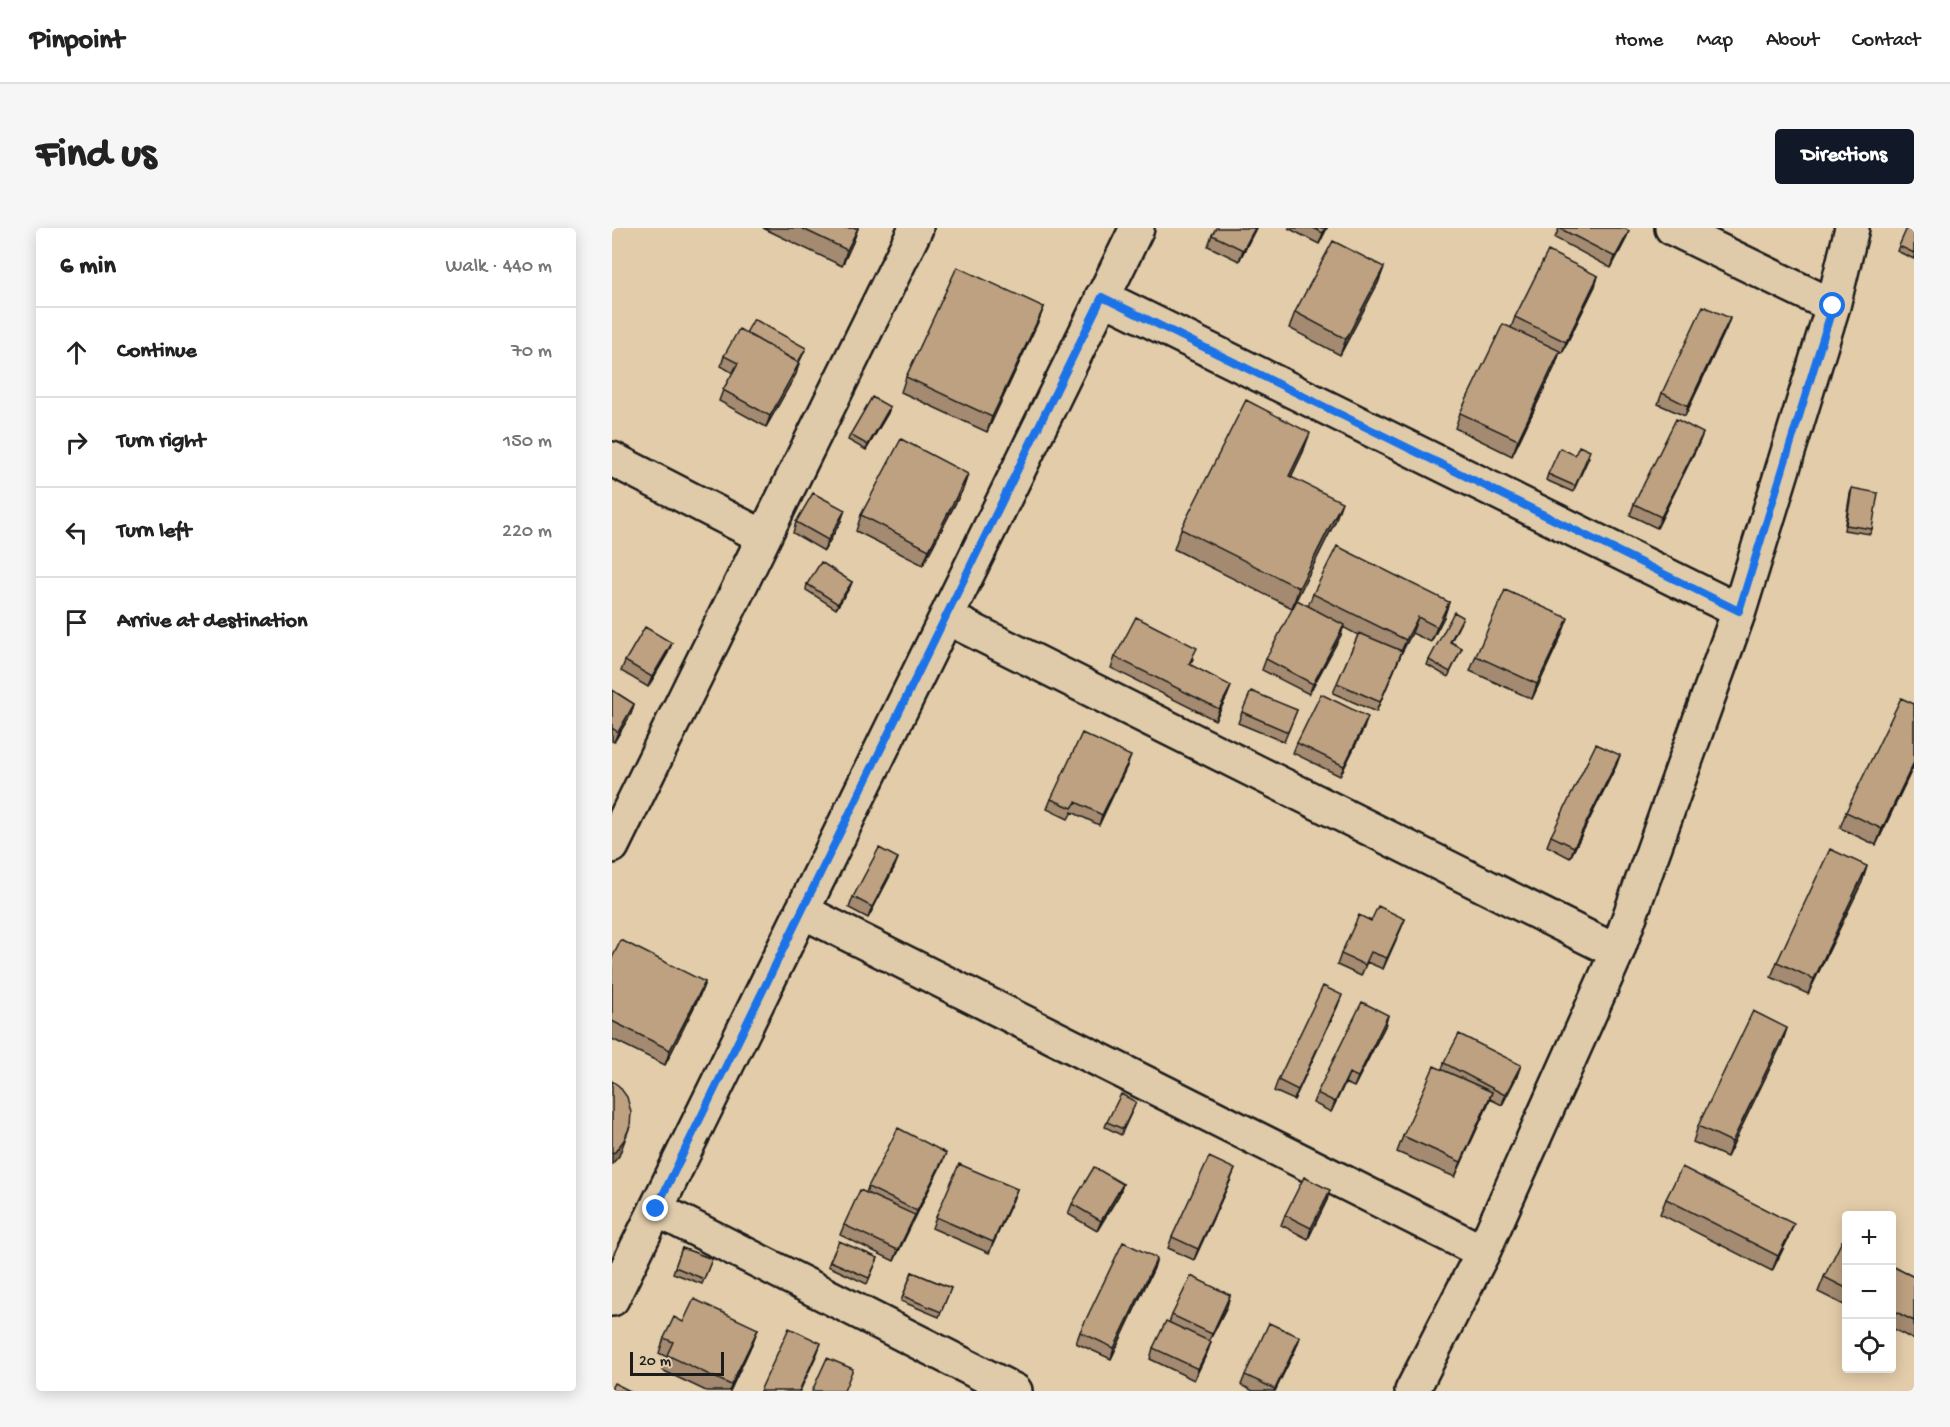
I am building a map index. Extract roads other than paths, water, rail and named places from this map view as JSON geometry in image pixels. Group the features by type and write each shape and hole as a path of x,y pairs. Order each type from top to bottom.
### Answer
{"street":[{"path":"612,1299 1137,228"},
{"path":"1672,228 1833,306"},
{"path":"1412,1391 1483,1252 1617,952 1739,611 1833,306 1852,228"},
{"path":"616,829 764,537 911,229"},
{"path":"1102,297 1739,611"},
{"path":"612,459 764,537"},
{"path":"946,617 1617,952"},
{"path":"802,911 1483,1252"},
{"path":"656,1209 1015,1391"}]}
